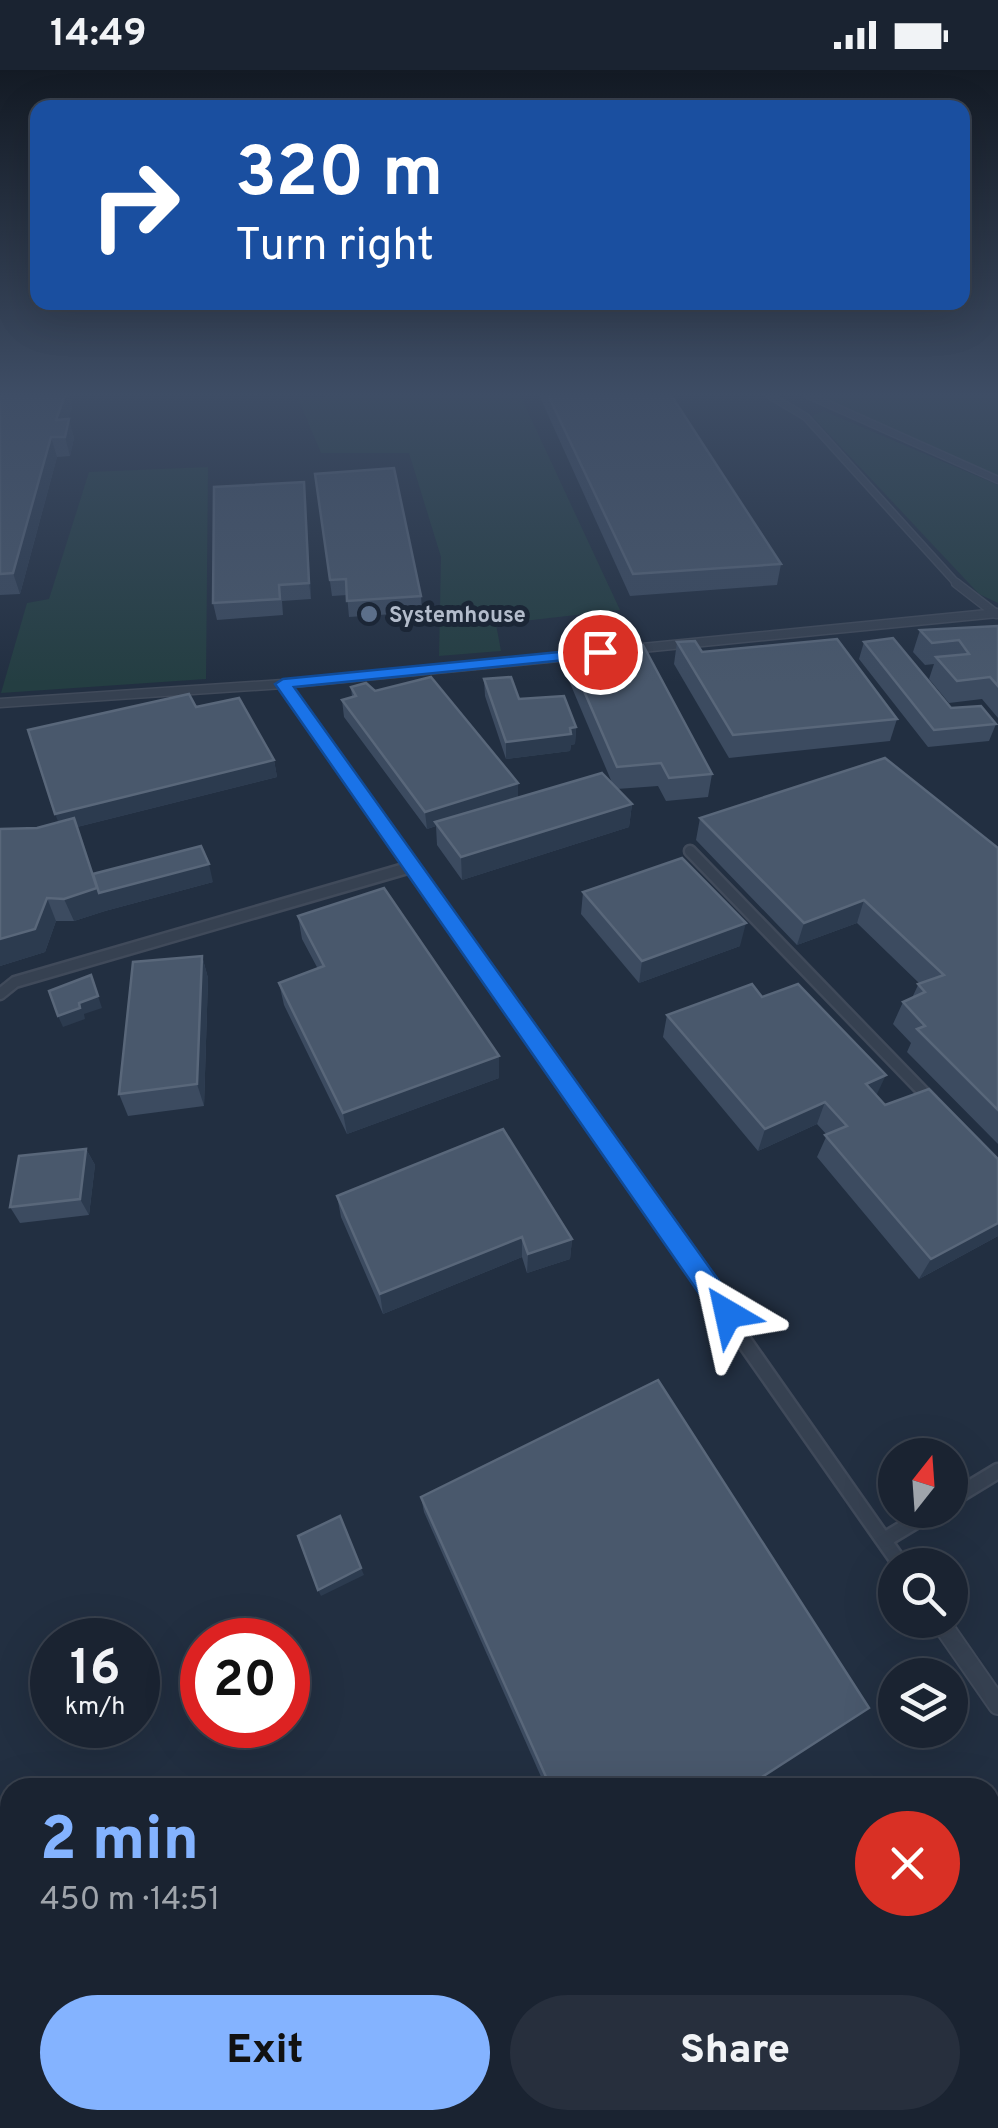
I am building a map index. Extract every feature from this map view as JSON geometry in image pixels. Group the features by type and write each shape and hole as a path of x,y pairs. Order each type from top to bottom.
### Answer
{"lane":[{"path":"872,491 954,582 997,613"},
{"path":"620,651 997,613"},
{"path":"0,703 283,684 600,652"},
{"path":"283,684 889,1548"},
{"path":"690,851 944,1114"},
{"path":"0,994 15,982 411,867"},
{"path":"968,1489 998,1471"},
{"path":"884,1540 904,1528"},
{"path":"951,1638 998,1706"}],"green space":[{"path":"83,491 208,491 206,679 1,693 27,603 49,599"},
{"path":"421,491 565,491 620,610 496,624 501,651 439,656 441,557"},
{"path":"882,491 998,491 998,603 979,594"}],"building":[{"path":"0,491 36,491 13,573 0,574"},
{"path":"214,491 304,491 309,583 279,585 280,599 213,603"},
{"path":"317,491 399,491 421,596 347,601 346,579 330,580"},
{"path":"594,491 734,491 781,564 633,574"},
{"path":"998,626 998,686 990,677 957,681 936,657 969,654 959,640 932,643 920,630"},
{"path":"893,638 951,708 981,706 996,724 934,730 864,642"},
{"path":"837,639 897,719 733,735 677,642 695,641 702,652"},
{"path":"643,645 712,774 669,778 661,763 617,767 568,654"},
{"path":"431,677 518,783 425,812 342,700 356,696 351,687 366,683 375,691"},
{"path":"511,677 519,699 564,696 576,727 570,728 571,734 506,742 484,679"},
{"path":"189,694 196,707 239,698 274,760 55,814 28,730"},
{"path":"885,758 998,848 998,1110 917,1029 925,1026 903,1002 925,992 918,984 944,975 864,900 804,923 700,818"},
{"path":"602,773 632,804 461,857 435,822"},
{"path":"74,818 97,888 64,899 47,898 35,929 0,939 0,829 37,828"},
{"path":"201,846 209,864 99,893 93,874"},
{"path":"682,858 746,923 642,961 583,892"},
{"path":"384,888 499,1056 343,1113 279,983 324,966 298,916"},
{"path":"202,956 197,1084 119,1094 133,962"},
{"path":"91,975 98,996 58,1016 49,991"},
{"path":"752,984 762,997 798,984 886,1075 866,1084 885,1105 929,1089 998,1159 998,1223 931,1259 825,1135 847,1126 825,1102 765,1129 667,1015"},
{"path":"503,1129 572,1239 528,1254 522,1237 380,1294 337,1196"},
{"path":"86,1149 80,1199 10,1207 19,1156"},
{"path":"658,1380 869,1708 760,1778 547,1778 421,1497"},
{"path":"340,1516 361,1568 318,1590 298,1536"}],"place":[{"name":"Systemhouse","path":"369,614"}],"route":[{"path":"600,652 283,684 728,1314"}]}
